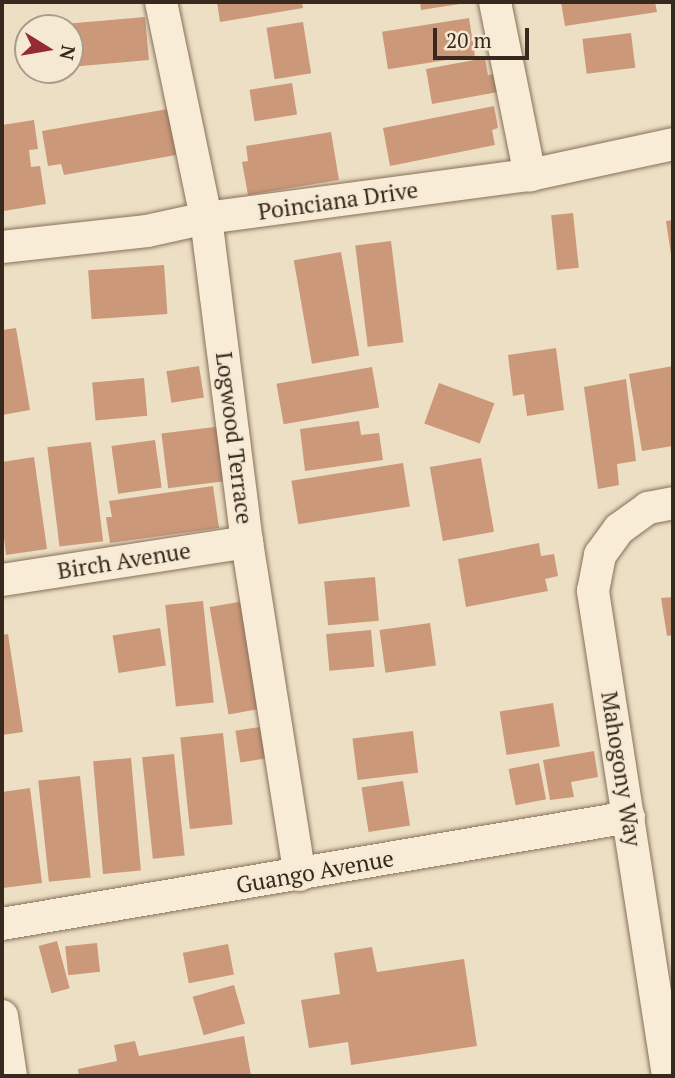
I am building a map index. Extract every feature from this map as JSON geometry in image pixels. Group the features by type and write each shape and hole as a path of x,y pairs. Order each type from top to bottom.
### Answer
{"street":[{"name":"Logwood Terrace","path":"161,2 206,219 247,542 300,875"},
{"path":"495,2 530,175"},
{"name":"Poinciana Drive","path":"2,247 147,230 206,219 530,175 673,144"},
{"name":"Mahogony Way","path":"668,1076 593,591 600,555 619,529 648,508 673,503"},
{"name":"Birch Avenue","path":"2,580 247,542"},
{"name":"Guango Avenue","path":"2,923 300,875 629,817"},
{"path":"2,1016 11,1076"}],"building":[{"path":"217,2 302,2 303,8 220,22"},
{"path":"420,2 466,2 466,3 421,10"},
{"path":"561,2 655,2 657,12 565,26"},
{"path":"145,17 149,60 84,66 84,22"},
{"path":"469,18 475,56 388,69 382,32"},
{"path":"303,22 311,73 275,79 266,28"},
{"path":"631,33 635,68 587,74 582,39"},
{"path":"485,58 488,75 494,74 498,92 432,104 426,69"},
{"path":"292,83 297,115 255,121 250,90"},
{"path":"494,106 498,128 492,130 495,145 390,166 383,128"},
{"path":"168,109 176,155 64,175 61,164 48,166 42,131"},
{"path":"34,120 38,149 29,150 31,167 40,166 46,204 4,211 2,125"},
{"path":"331,132 339,180 248,195 242,162 248,161 246,146"},
{"path":"573,213 579,268 557,270 551,215"},
{"path":"673,220 673,261 672,261 666,221"},
{"path":"391,241 403,342 368,347 355,245"},
{"path":"341,252 359,355 312,364 294,260"},
{"path":"164,265 167,314 92,319 88,270"},
{"path":"16,328 30,410 2,415 2,330"},
{"path":"556,348 564,410 527,416 524,394 513,396 508,355"},
{"path":"199,366 204,398 171,403 166,371"},
{"path":"673,366 673,446 642,451 629,374"},
{"path":"372,367 379,407 284,424 276,384"},
{"path":"144,378 147,416 96,420 92,383"},
{"path":"626,379 636,461 617,464 619,485 598,489 584,387"},
{"path":"439,383 494,403 480,444 424,423"},
{"path":"359,421 361,435 379,433 383,460 305,471 300,429"},
{"path":"223,426 230,481 168,488 161,434"},
{"path":"155,440 162,488 118,494 111,446"},
{"path":"91,442 103,541 60,547 47,447"},
{"path":"34,457 47,549 6,555 2,520 2,462"},
{"path":"481,458 494,532 443,541 430,467"},
{"path":"403,463 410,506 298,524 291,481"},
{"path":"213,486 219,528 110,543 106,517 112,517 109,501"},
{"path":"539,543 541,556 554,554 558,576 545,579 548,591 466,607 458,559"},
{"path":"375,577 379,621 328,625 324,581"},
{"path":"673,597 673,635 667,636 661,598"},
{"path":"250,600 269,707 229,714 210,607"},
{"path":"203,601 214,702 176,706 165,605"},
{"path":"430,623 436,666 385,673 379,630"},
{"path":"160,628 166,666 119,673 113,636"},
{"path":"371,630 374,667 329,671 326,634"},
{"path":"8,634 23,732 2,735 2,635"},
{"path":"553,703 560,746 507,755 500,711"},
{"path":"266,726 271,758 240,762 235,731"},
{"path":"413,731 418,773 358,780 352,738"},
{"path":"223,733 233,824 190,829 180,737"},
{"path":"594,751 598,777 571,782 574,797 550,800 543,760"},
{"path":"174,754 185,855 153,859 142,757"},
{"path":"131,758 141,871 103,874 93,761"},
{"path":"539,763 546,799 516,805 509,769"},
{"path":"80,776 91,877 49,882 38,780"},
{"path":"403,781 410,825 369,832 362,788"},
{"path":"30,788 42,883 3,888 2,792"},
{"path":"57,941 70,988 51,993 39,946"},
{"path":"97,943 100,972 68,975 65,946"},
{"path":"228,944 234,974 189,983 183,953"},
{"path":"372,947 377,972 464,959 477,1046 351,1065 348,1042 309,1048 301,1000 340,994 334,953"},
{"path":"234,985 245,1023 204,1035 193,997"},
{"path":"244,1036 251,1076 79,1076 78,1069 117,1061 114,1045 135,1041 139,1056"}]}
